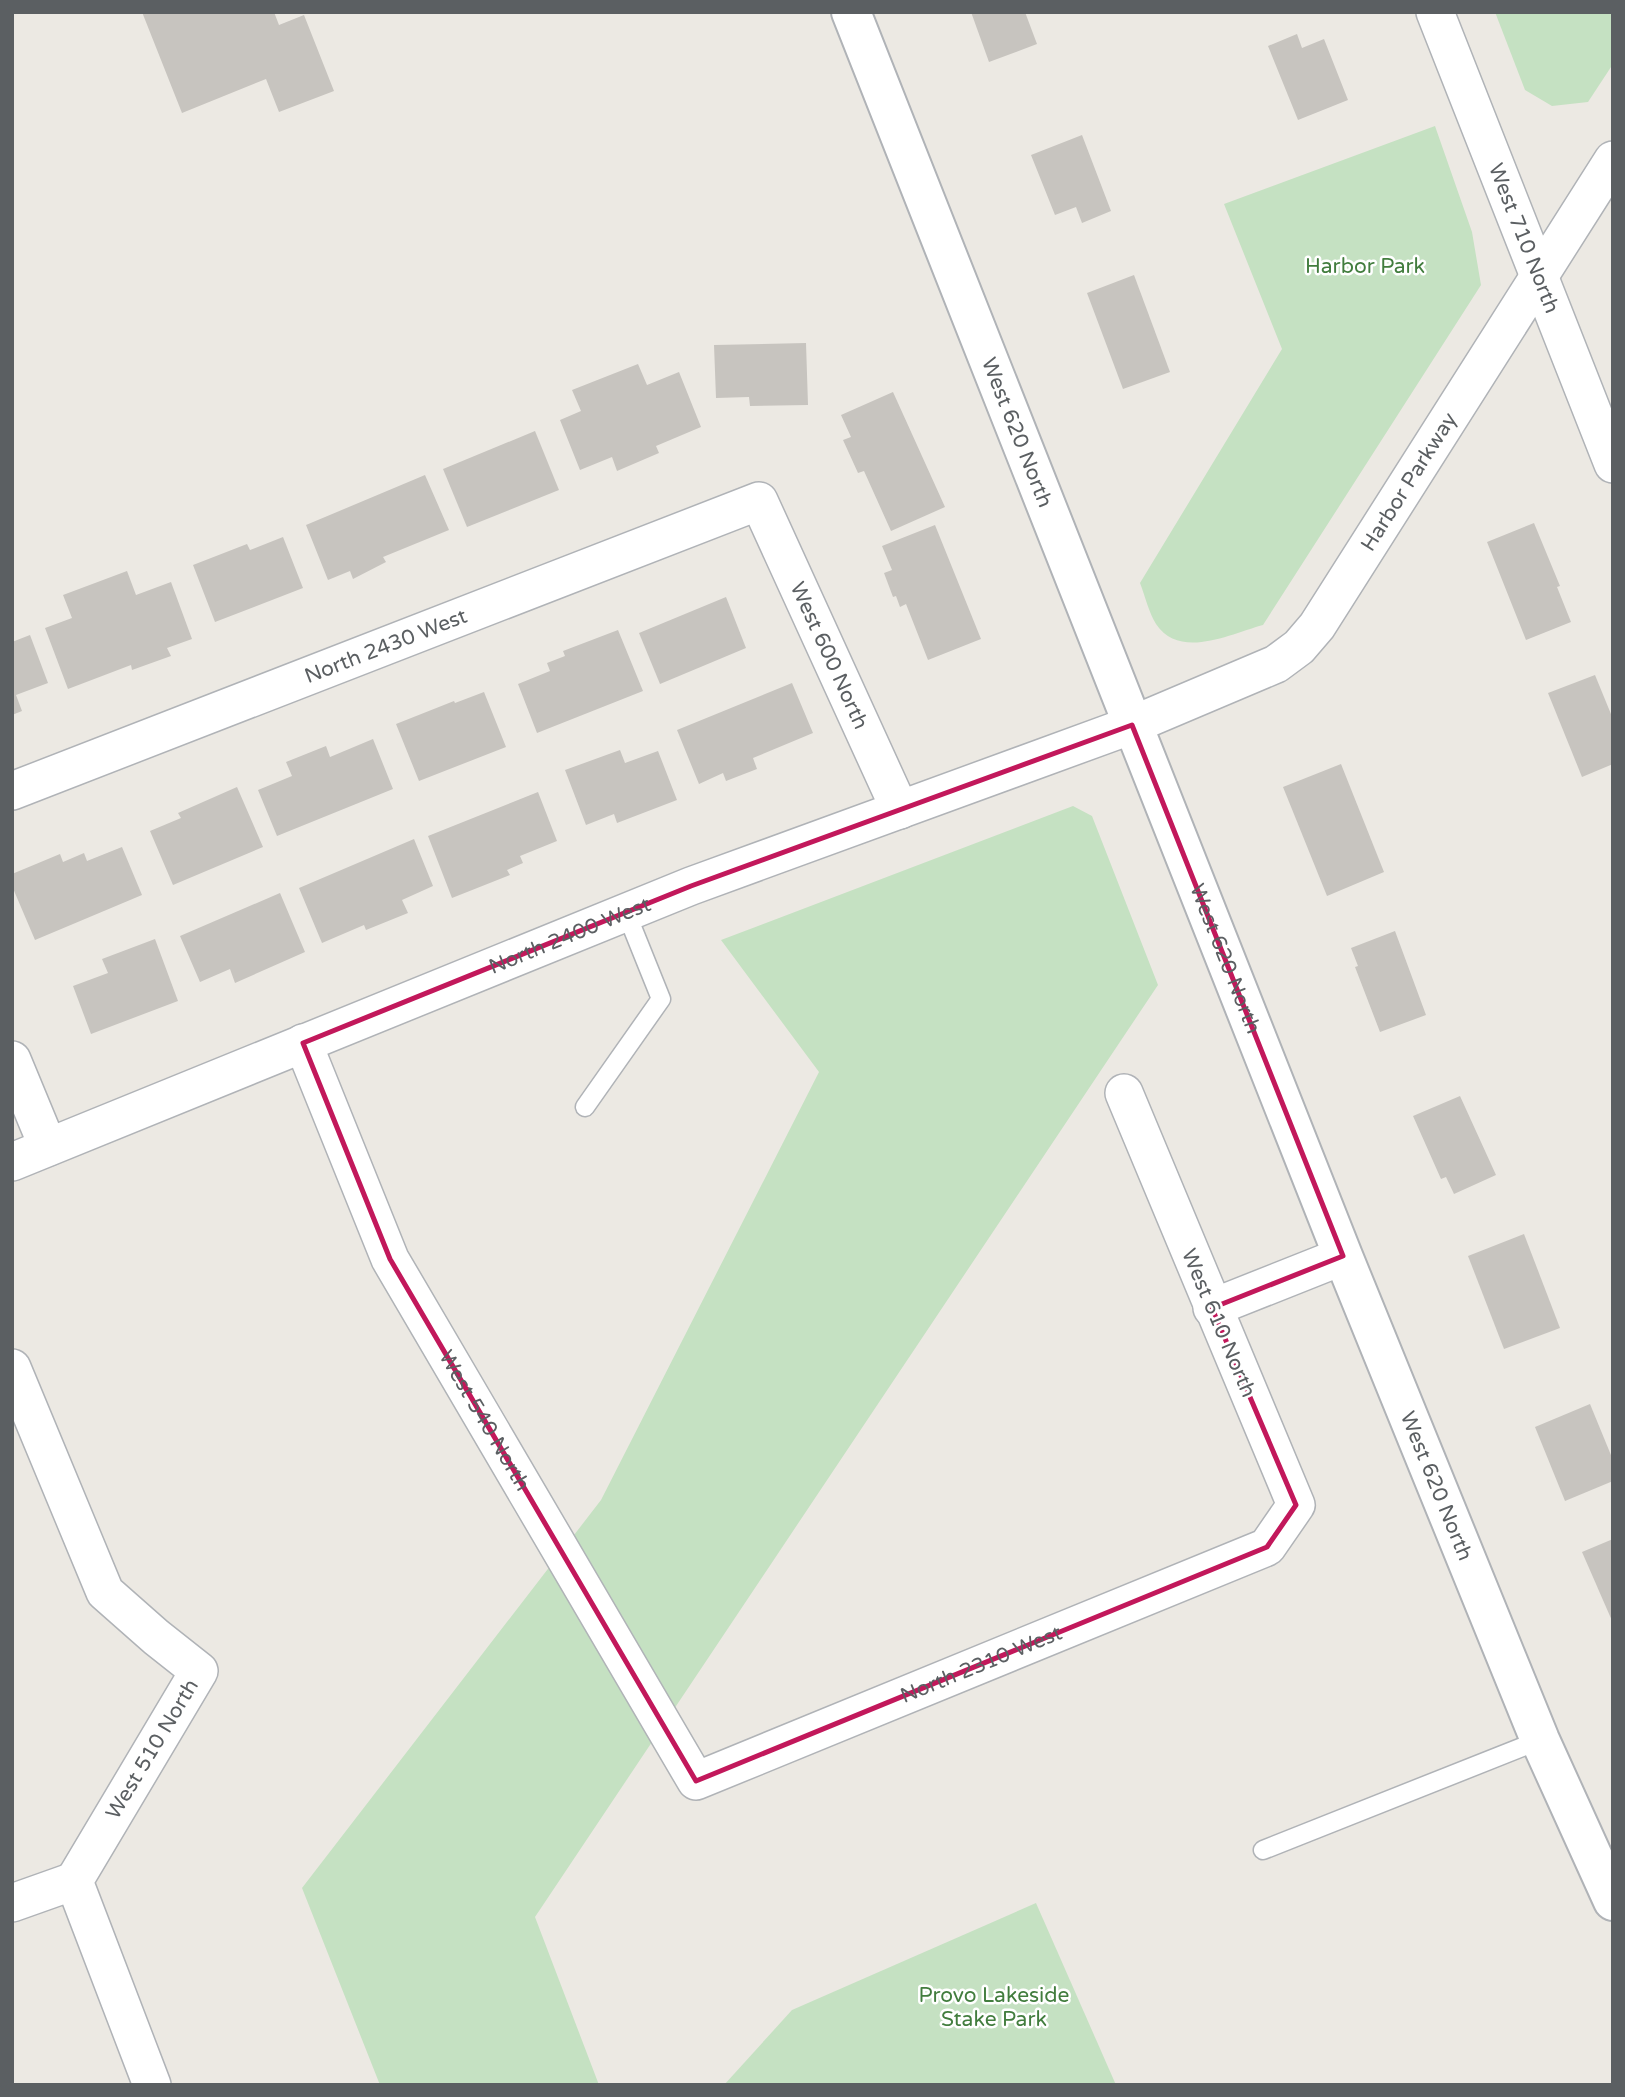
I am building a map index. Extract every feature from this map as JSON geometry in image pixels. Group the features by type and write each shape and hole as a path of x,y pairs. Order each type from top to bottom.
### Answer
{"street":[{"name":"West 620 North","path":"851,12 1343,1256 1540,1740 1613,1901"},
{"name":"West 710 North","path":"1434,12 1613,464"},
{"name":"Harbor Parkway","path":"1132,725 1276,664 1299,647 1317,626 1613,160"},
{"name":"North 2430 West","path":"12,791 759,501"},
{"name":"West 600 North","path":"759,501 900,810"},
{"name":"North 2400 West","path":"12,1162 626,912 1132,725"},
{"name":"West 540 North","path":"303,1043 390,1259 696,1781"},
{"path":"12,1060 48,1147"},
{"name":"West 610 North","path":"1124,1093 1296,1505 1268,1547"},
{"path":"1213,1308 1343,1256"},
{"name":"West 510 North","path":"12,1368 105,1592 199,1671 74,1881"},
{"name":"North 2310 West","path":"696,1781 1268,1547"},
{"path":"12,1903 74,1881 152,2085"}],"lane":[{"path":"585,1107 662,999 626,912"},
{"path":"1263,1850 1540,1740"}],"highlighted area":[{"path":"1132,725 1343,1256 1212,1308 1296,1505 1267,1547 696,1781 390,1259 303,1043 691,886"}],"green space":[{"path":"1495,12 1613,12 1613,64 1588,102 1552,106 1525,90"},
{"name":"Harbor Park","path":"1435,126 1472,232 1481,285 1263,625 1221,638 1192,643 1178,641 1166,635 1149,610 1140,583 1282,349 1224,204"},
{"path":"1073,806 1092,816 1158,985 535,1917 599,2085 380,2085 302,1888 601,1500 819,1072 721,940"},
{"name":"Provo Lakeside Stake Park","path":"1036,1903 1116,2085 724,2085 792,2010"}],"building":[{"path":"142,12 274,12 279,25 304,15 334,91 279,112 266,79 182,113"},
{"path":"971,12 1025,12 1037,44 989,62"},
{"path":"1297,34 1302,48 1324,39 1348,100 1298,120 1268,46"},
{"path":"1082,135 1111,211 1082,223 1076,207 1055,215 1031,155"},
{"path":"1134,275 1170,372 1123,389 1087,293"},
{"path":"806,343 808,405 750,406 749,397 716,398 714,345"},
{"path":"638,364 647,385 679,372 701,427 656,446 659,453 617,471 612,457 580,470 560,420 581,411 572,390"},
{"path":"893,392 945,507 891,531 864,471 858,473 843,440 851,437 841,415"},
{"path":"535,431 559,490 467,527 443,469"},
{"path":"425,475 449,530 383,557 386,562 353,579 350,571 328,580 306,525"},
{"path":"1534,523 1560,586 1557,587 1571,622 1526,640 1487,542"},
{"path":"935,525 981,639 928,660 906,604 900,607 896,596 893,597 884,573 892,570 882,546"},
{"path":"283,537 303,588 215,622 193,565 247,544 250,550"},
{"path":"127,571 136,595 171,582 192,639 167,648 171,656 132,670 131,665 68,689 45,628 72,618 63,595"},
{"path":"726,597 746,648 660,684 639,633"},
{"path":"618,630 643,691 537,733 518,684 550,671 547,663 565,656 563,651"},
{"path":"30,635 48,683 16,695 22,711 12,715 12,642"},
{"path":"1595,675 1613,719 1613,764 1582,777 1548,693"},
{"path":"792,683 813,733 753,758 757,769 726,781 723,773 699,784 677,730"},
{"path":"484,692 506,747 419,781 396,724"},
{"path":"373,739 393,789 277,836 258,790 292,776 286,762 326,746 330,757"},
{"path":"620,750 625,763 658,751 677,800 617,823 614,814 586,825 565,770"},
{"path":"1341,764 1384,872 1327,896 1283,787"},
{"path":"237,787 263,847 173,885 150,831 181,818 178,813"},
{"path":"538,792 557,841 520,856 523,863 507,870 510,875 452,898 428,836"},
{"path":"414,839 433,886 402,900 408,913 366,930 364,925 322,943 299,888"},
{"path":"122,847 142,895 35,940 12,886 12,874 60,854 63,862 84,853 87,861"},
{"path":"280,893 305,952 235,983 230,969 200,982 180,936"},
{"path":"1395,931 1426,1015 1380,1032 1355,967 1358,966 1351,948"},
{"path":"155,939 178,1001 91,1034 73,986 108,973 102,959"},
{"path":"1460,1096 1496,1175 1454,1194 1446,1177 1441,1179 1413,1116"},
{"path":"1524,1234 1560,1328 1504,1349 1468,1256"},
{"path":"1590,1404 1613,1460 1613,1481 1565,1501 1535,1427"},
{"path":"1613,1539 1613,1623 1582,1552"}]}
